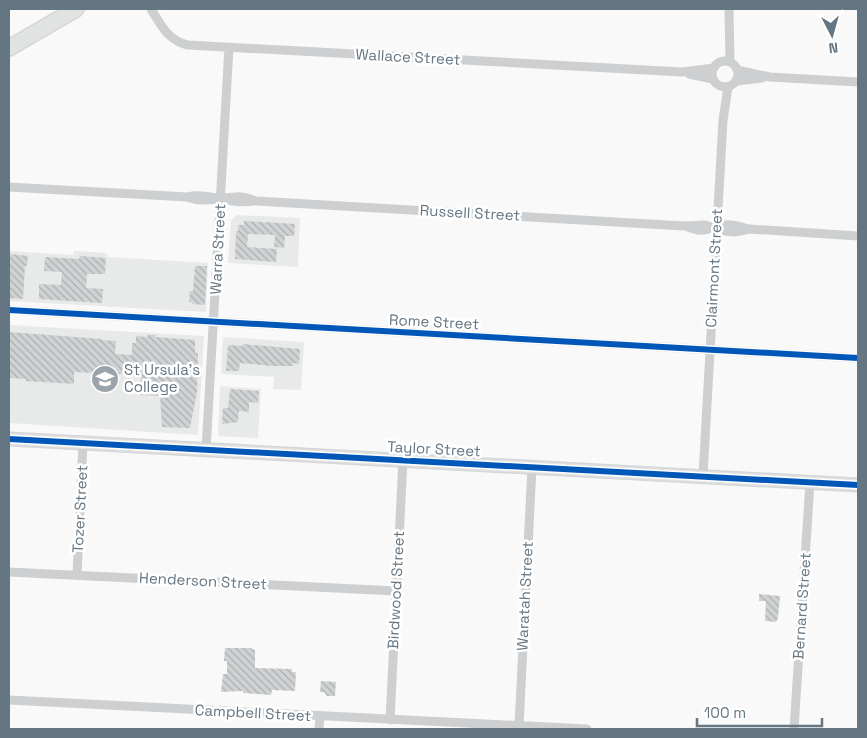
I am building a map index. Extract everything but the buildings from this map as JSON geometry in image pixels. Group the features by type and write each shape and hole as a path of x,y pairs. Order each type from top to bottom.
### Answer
{"main road":[{"path":"9,48 76,9"}],"street":[{"name":"Wallace Street","path":"151,9 164,31 178,43 188,45 682,72 713,79"},
{"path":"726,62 729,9"},
{"name":"Warra Street","path":"206,450 229,47"},
{"path":"726,62 714,68 713,79 725,87 737,80 770,77 858,82"},
{"path":"726,62 737,70 770,77"},
{"name":"Wallace Street","path":"682,72 714,68"},
{"path":"737,70 737,80"},
{"name":"Clairmont Street","path":"703,476 725,87"},
{"name":"Russell Street","path":"9,187 187,197 198,201 220,199 235,203 256,201 684,226 697,224 717,227 735,225 749,229 858,236"},
{"name":"Rome Street","path":"9,310 858,358"},
{"name":"Taylor Street","path":"9,439 858,485"},
{"name":"Tozer Street","path":"77,575 84,443"},
{"name":"Birdwood Street","path":"390,720 403,460"},
{"name":"Waratah Street","path":"519,726 532,467"},
{"name":"Bernard Street","path":"794,729 810,482"},
{"name":"Henderson Street","path":"9,572 396,591"},
{"name":"Campbell Street","path":"9,700 390,720 416,725 587,729"},
{"path":"319,729 320,716"}],"shaded area":[{"path":"237,215 300,218 298,267 228,263 231,220"},
{"path":"9,251 73,255 74,251 107,253 108,257 208,263 206,312 9,301"},
{"name":"St Ursula's College","path":"9,325 204,336 198,435 9,423"},
{"name":"St Ursula's College","path":"223,337 304,342 301,390 273,389 274,377 221,374"},
{"name":"St Ursula's College","path":"220,386 261,389 258,438 218,436"}],"cycle path":[{"path":"9,310 858,358"},
{"path":"9,439 858,485"}],"place":[{"name":"St Ursula's College","path":"105,379"}]}
